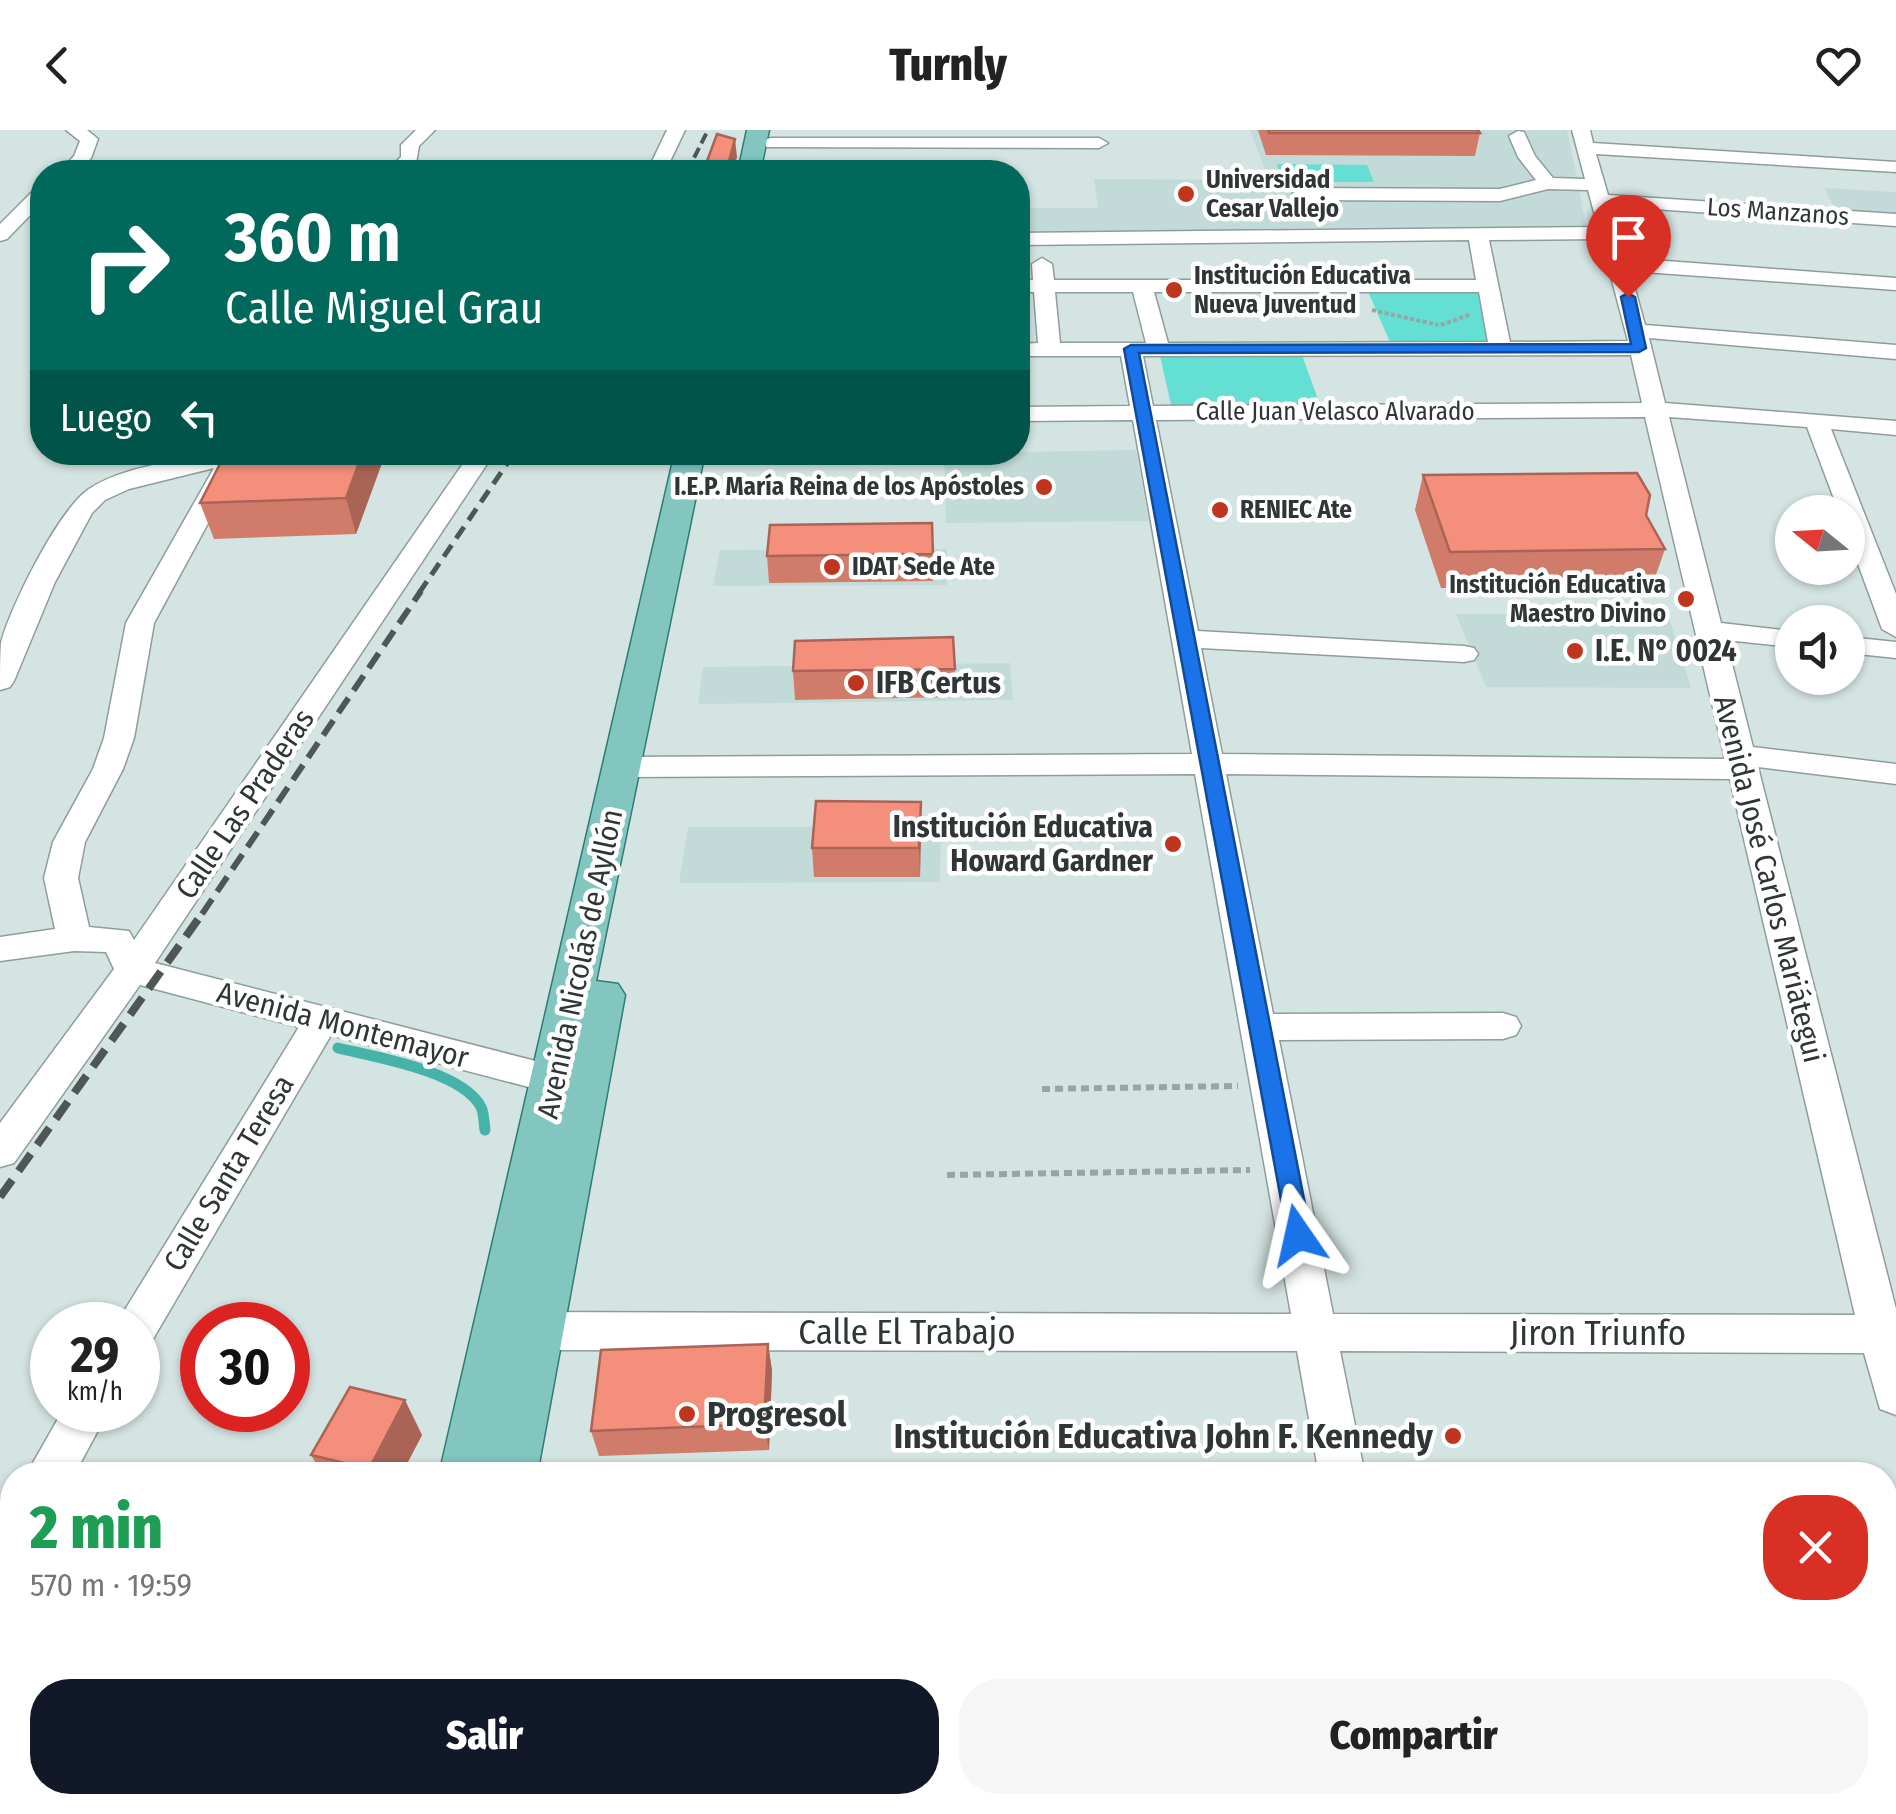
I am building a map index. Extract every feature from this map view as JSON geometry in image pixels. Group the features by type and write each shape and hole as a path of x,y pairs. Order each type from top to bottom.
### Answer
{"main road":[{"path":"755,160 768,134"},
{"path":"767,160 768,134"},
{"name":"Avenida Nicolás de Ayllón","path":"470,1462 511,1338 635,767 688,465"},
{"name":"Avenida Nicolás de Ayllón","path":"509,1462 511,1338 555,1080 707,465"}],"street":[{"path":"75,130 89,139 77,160"},
{"path":"408,160 410,146 426,130"},
{"path":"662,160 676,130"},
{"path":"768,134 1099,143"},
{"path":"1518,136 1528,157 1548,182"},
{"path":"1584,139 1896,167"},
{"name":"Avenida José Carlos Mariátegui","path":"1584,139 1638,339 1896,1392"},
{"name":"Los Manzanos","path":"1301,194 1500,195 1548,182 1598,193 1896,220"},
{"path":"0,235 30,204"},
{"path":"1269,262 1369,266 1478,236 1610,234"},
{"path":"1478,236 1500,347"},
{"path":"1030,239 1162,262 1256,294 1269,262"},
{"path":"1030,245 1044,286 1050,350"},
{"path":"1162,262 1369,266 1487,286"},
{"path":"1162,262 1142,286 1143,413 1340,1462"},
{"path":"1619,264 1896,284"},
{"path":"1030,286 1142,286"},
{"path":"1030,350 1145,349 1271,340 1388,348 1500,347 1638,339 1896,352"},
{"name":"Calle Juan Velasco Alvarado","path":"1030,414 1653,410 1896,428"},
{"path":"1816,421 1896,629"},
{"path":"0,682 26,612 82,509 97,494 185,465"},
{"path":"74,939 62,878 69,842 108,769 118,738 140,623 226,465"},
{"name":"Calle Las Praderas","path":"0,1152 132,970 474,465"},
{"path":"1708,630 1775,637"},
{"path":"1186,639 1464,654"},
{"path":"1865,647 1896,650"},
{"path":"635,767 1740,762 1896,774"},
{"path":"0,949 74,939 117,940 132,970"},
{"name":"Avenida Montemayor","path":"132,970 555,1080"},
{"name":"Calle Santa Teresa","path":"152,1302 321,1021"},
{"path":"1259,1027 1502,1026"},
{"name":"Jiron Triunfo","path":"1316,1334 1880,1334"},
{"name":"Calle El Trabajo","path":"511,1338 1316,1334"},
{"path":"447,1462 511,1338"},
{"path":"57,1462 75,1432"}],"path":[{"path":"1369,266 1371,310 1388,348"},
{"path":"1371,310 1440,325"},
{"path":"1042,1089 1270,1086"},
{"path":"947,1175 1286,1170"}],"shaded area":[{"path":"1250,130 1567,130 1577,178 1568,180 1579,189 1586,227 1289,228 1291,235 1030,234 1030,208 1098,208 1094,179 1269,180"},
{"path":"1277,164 1367,165 1374,182 1282,182"},
{"path":"1824,188 1896,192 1896,215 1836,211"},
{"path":"1366,287 1483,288 1496,343 1390,342"},
{"path":"1302,355 1321,408 1172,409 1160,356"},
{"name":"I.E.P. María Reina de los Apóstoles","path":"1136,450 1149,521 946,523 944,465 1030,465 1030,452"},
{"name":"IDAT Sede Ate","path":"947,549 947,585 713,586 720,550"},
{"name":"I.E. N° 0024","path":"1456,614 1668,614 1691,688 1486,687"},
{"name":"IFB Certus","path":"1010,663 1013,700 698,704 703,667"},
{"path":"688,827 941,827 940,882 679,883"}],"building":[{"path":"1268,130 1478,130 1480,133 1269,133"},
{"path":"717,134 735,139 729,160 707,160"},
{"path":"219,465 358,465 346,498 200,503"},
{"path":"1637,473 1650,495 1646,515 1665,549 1450,552 1423,475"},
{"path":"932,523 933,554 767,556 770,525"},
{"path":"953,637 955,669 793,671 795,641"},
{"path":"816,801 921,802 919,848 812,848"},
{"name":"Progresol","path":"768,1344 764,1424 591,1431 601,1350"},
{"path":"350,1387 405,1400 373,1462 340,1462 311,1455"}],"waterway":[{"path":"338,1048 416,1067 456,1084 481,1107 485,1130"}],"railway":[{"path":"693,160 708,130"},
{"path":"419,593 506,465"},
{"path":"202,914 421,591"},
{"path":"0,1197 204,911"}],"place":[{"name":"Universidad Cesar Vallejo","path":"1186,194"},
{"name":"Institución Educativa Nueva Juventud","path":"1174,290"},
{"name":"I.E.P. María Reina de los Apóstoles","path":"1044,487"},
{"name":"RENIEC Ate","path":"1220,510"},
{"name":"IDAT Sede Ate","path":"832,567"},
{"name":"Institución Educativa Maestro Divino","path":"1686,599"},
{"name":"I.E. N° 0024","path":"1575,651"},
{"name":"IFB Certus","path":"856,683"},
{"name":"Institución Educativa Howard Gardner","path":"1173,844"},
{"name":"Progresol","path":"687,1414"},
{"name":"Institución Educativa John F. Kennedy","path":"1453,1436"}],"route":[{"path":"1298,1235 1131,349 1639,348 1628,297"}]}
